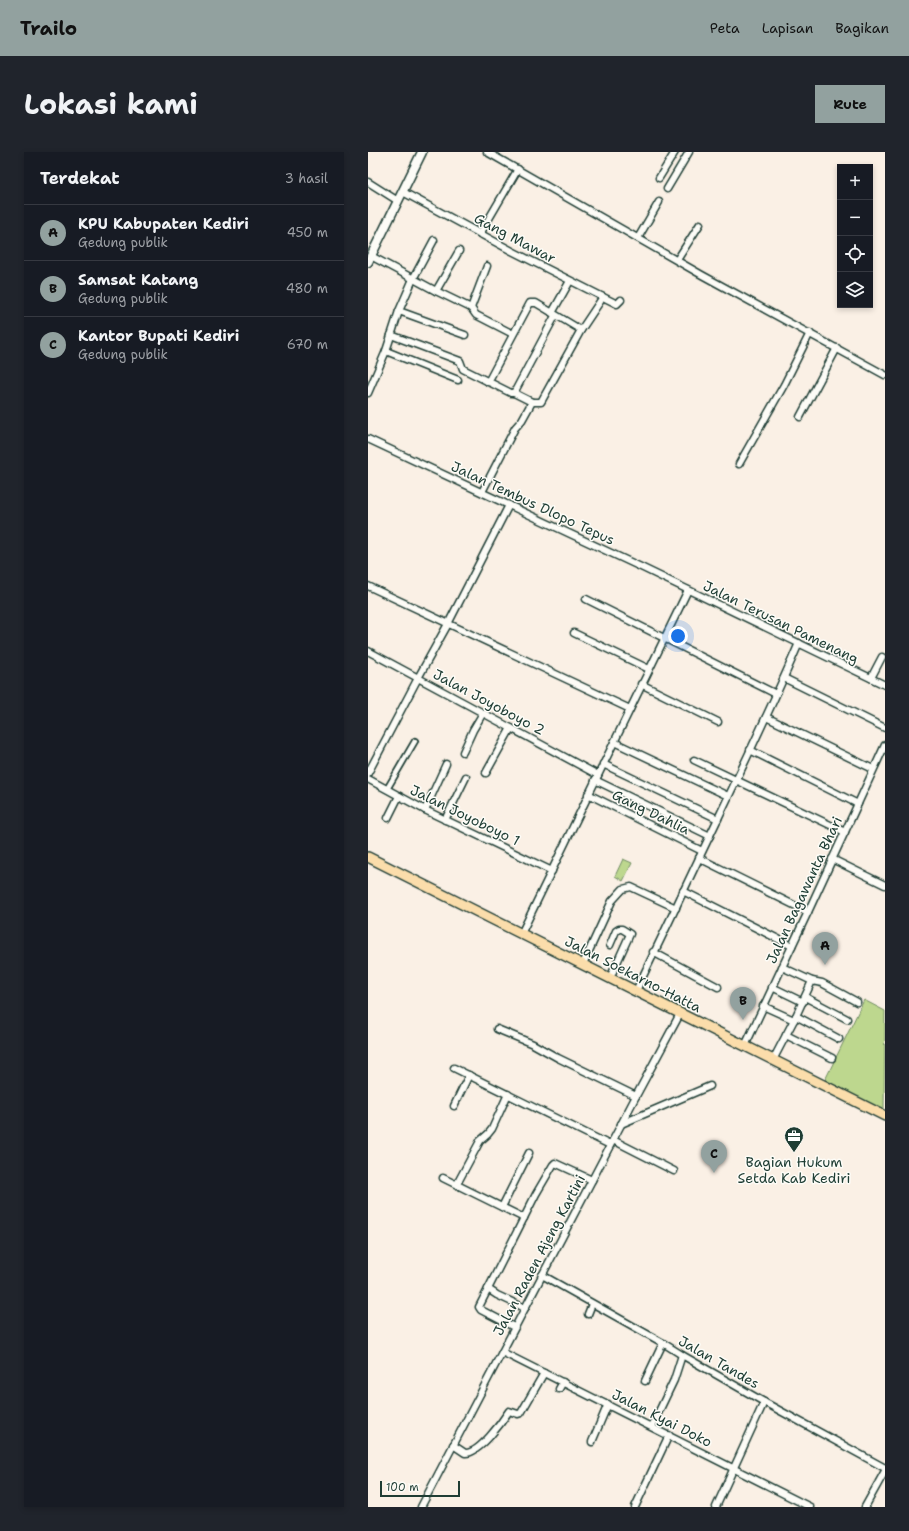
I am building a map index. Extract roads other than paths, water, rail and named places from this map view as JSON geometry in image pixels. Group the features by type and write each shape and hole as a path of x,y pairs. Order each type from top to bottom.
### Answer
{"main road":[{"path":"370,259 422,152"},
{"name":"Jalan Soekarno-Hatta","path":"368,857 885,1116"}],"street":[{"path":"487,152 676,260 885,375"},
{"path":"659,178 674,152"},
{"path":"667,189 690,152"},
{"path":"480,234 518,169"},
{"path":"368,183 398,201"},
{"name":"Gang Mawar","path":"403,192 480,234 602,297 619,302"},
{"path":"638,238 659,202"},
{"path":"676,260 700,224"},
{"path":"368,393 386,351 399,311 413,279 434,240"},
{"path":"436,291 459,251"},
{"path":"370,259 471,308 476,315 513,334"},
{"path":"471,308 488,266"},
{"path":"514,393 570,280"},
{"path":"391,336 460,361 463,369 511,393 532,402 539,403 580,330 602,297"},
{"path":"488,382 530,303 536,303 553,315 580,330"},
{"path":"399,311 464,334"},
{"path":"739,464 784,385 810,333"},
{"path":"800,417 837,348"},
{"path":"386,351 458,380"},
{"path":"482,492 513,432 532,402"},
{"name":"Jalan Tembus Dlopo Tepus","path":"368,439 688,590"},
{"path":"368,773 448,624 509,505"},
{"path":"368,586 630,709"},
{"path":"522,934 588,794 688,590"},
{"name":"Jalan Terusan Pamenang","path":"688,590 885,685"},
{"path":"586,598 776,694"},
{"path":"574,634 649,669"},
{"path":"636,991 653,952 718,820 799,643"},
{"name":"Jalan Joyoboyo 2","path":"368,651 511,728 597,777 710,836"},
{"path":"871,678 882,657"},
{"path":"784,678 885,728"},
{"path":"642,684 718,722"},
{"path":"463,752 472,730 483,713"},
{"path":"766,717 873,769"},
{"path":"486,773 511,728"},
{"path":"387,789 415,741"},
{"path":"614,742 728,796"},
{"name":"Jalan Bagawanta Bhari","path":"744,1046 884,748"},
{"path":"750,750 858,804"},
{"path":"694,760 845,832"},
{"path":"425,810 446,764"},
{"path":"603,764 718,820"},
{"path":"445,820 466,777"},
{"name":"Jalan Joyoboyo 1","path":"368,779 425,810 552,871"},
{"name":"Gang Dahlia","path":"588,794 702,851"},
{"path":"388,818 399,796"},
{"path":"699,858 808,912"},
{"path":"832,859 885,885"},
{"path":"583,964 612,901 622,889 631,887 676,908"},
{"path":"683,891 792,946"},
{"path":"610,945 616,931 619,929 622,929 630,934 610,978"},
{"path":"653,952 718,987"},
{"path":"782,967 812,981 822,983 857,1002"},
{"path":"773,1060 812,981"},
{"path":"772,987 804,999 847,1019"},
{"path":"764,1006 795,1018 839,1039"},
{"name":"Jalan Raden Ajeng Kartini","path":"421,1507 611,1142 680,1014"},
{"path":"497,1029 533,1044 558,1058 636,1096"},
{"path":"786,1035 832,1058"},
{"path":"454,1068 674,1171"},
{"path":"454,1106 469,1075"},
{"path":"621,1124 710,1086"},
{"path":"457,1184 480,1141 492,1130 508,1094"},
{"path":"502,1207 529,1153"},
{"path":"514,1327 480,1309 488,1289 536,1194 555,1163 592,1180"},
{"path":"443,1178 524,1218"},
{"name":"Jalan Tandes","path":"542,1275 885,1470"},
{"path":"488,1289 497,1296 525,1308"},
{"path":"588,1314 592,1304"},
{"path":"646,1381 663,1343"},
{"name":"Jalan Kyai Doko","path":"502,1352 652,1426 810,1507"},
{"path":"652,1426 674,1380 682,1355"},
{"path":"453,1445 465,1453 472,1452 494,1432 509,1411 518,1414 521,1413 544,1372"},
{"path":"559,1389 563,1382"},
{"path":"716,1507 764,1402"},
{"path":"592,1442 608,1404"},
{"path":"635,1507 669,1435"},
{"path":"865,1507 885,1470"}],"place":[{"name":"KPU Kabupaten Kediri","path":"825,965"},
{"name":"Samsat Katang","path":"743,1020"},
{"name":"Bagian Hukum Setda Kab Kediri","path":"794,1153"},
{"name":"Kantor Bupati Kediri","path":"714,1173"}]}
